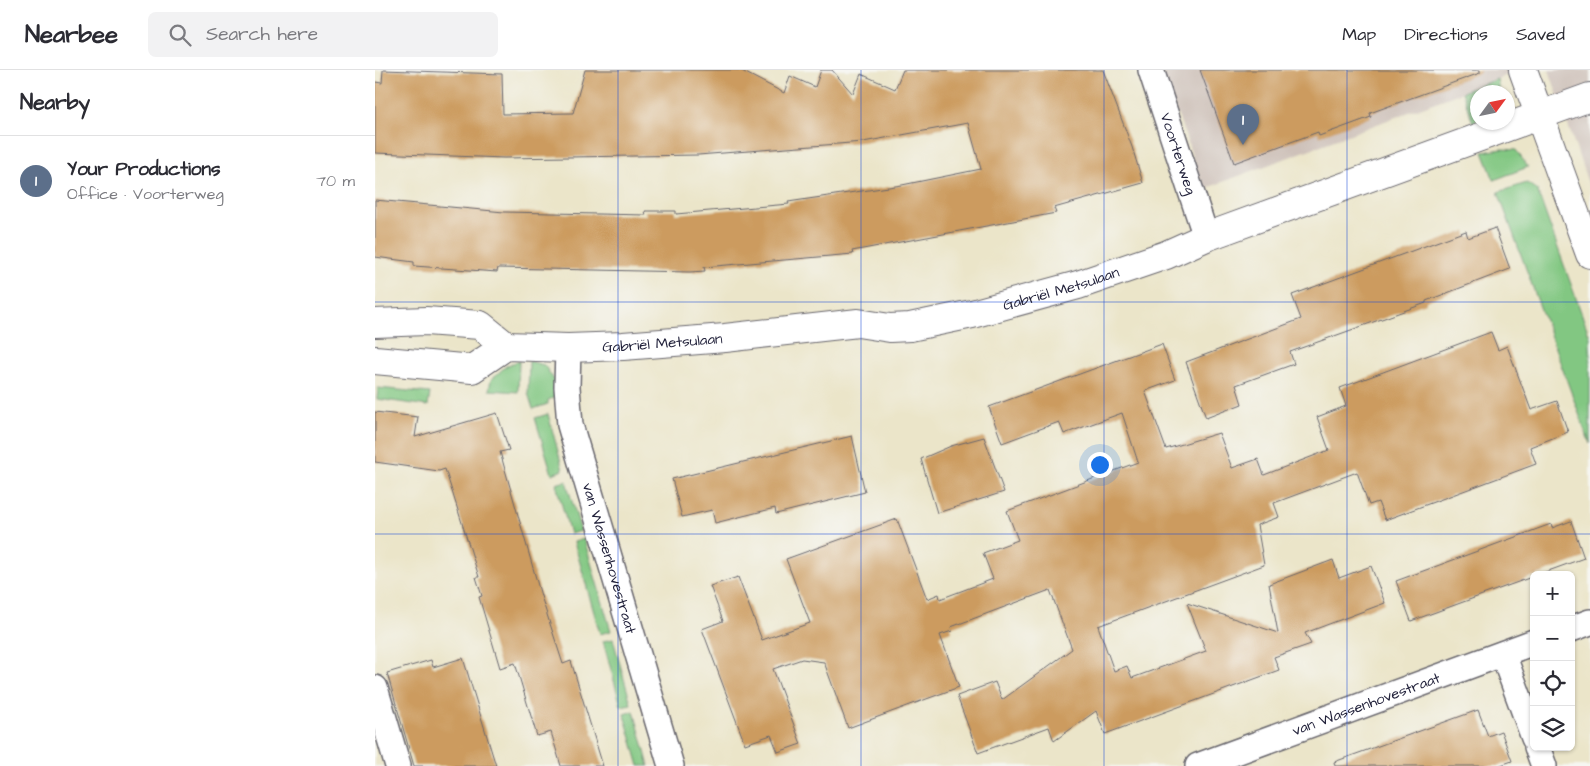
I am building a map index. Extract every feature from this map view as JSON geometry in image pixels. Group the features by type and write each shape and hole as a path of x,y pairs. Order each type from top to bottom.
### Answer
{"street":[{"name":"Voorterweg","path":"1151,70 1206,237"},
{"path":"1523,70 1590,254"},
{"name":"Gabriël Metsulaan","path":"506,346 568,348 725,338 859,323 890,328 910,328 982,312 1078,285 1166,255 1206,237 1540,117 1590,97"},
{"path":"375,323 426,321 480,326 506,346 472,369 375,360"},
{"name":"van Wassenhovestraat","path":"568,348 567,387 571,425 671,766"},
{"path":"1575,628 1590,622"},
{"name":"van Wassenhovestraat","path":"1198,766 1249,757 1530,644"},
{"path":"1503,654 1530,727"},
{"path":"375,688 398,766"},
{"path":"1538,751 1544,766"}],"shaded area":[{"path":"1162,70 1521,70 1481,85 1470,85 1470,89 1204,189"},
{"path":"1549,70 1590,70 1590,189"}],"green space":[{"path":"1497,79 1498,85 1481,85"},
{"path":"1470,89 1470,115 1462,92"},
{"path":"1502,149 1516,150 1528,167 1494,180 1483,152"},
{"path":"1527,183 1537,190 1590,337 1590,444 1498,192"},
{"path":"519,361 518,392 489,390 491,380 506,366"},
{"path":"529,361 544,365 555,381 556,397 548,400 548,404 533,409 528,393"},
{"path":"378,388 430,393 428,406 377,399"},
{"path":"548,414 563,470 552,474 535,418"},
{"path":"566,481 581,531 570,534 556,484"},
{"path":"584,539 611,631 600,634 574,542"},
{"path":"613,639 631,704 621,706 603,641"},
{"path":"634,711 649,766 639,766 624,714"}],"building":[{"path":"383,70 502,74 503,114 573,113 585,70 740,70 784,93 790,76 815,87 821,70 832,70 853,94 861,74 895,89 903,70 1103,70 1132,147 1143,183 1054,208 1056,213 852,251 853,254 704,267 705,271 498,268 497,272 414,266 414,262 375,257 375,200 504,212 646,215 645,211 676,211 676,214 789,204 788,202 902,185 981,169 968,123 863,142 698,155 504,158 375,153 375,82 382,83"},
{"path":"1200,70 1480,70 1480,73 1370,113 1371,117 1319,136 1318,132 1234,163"},
{"path":"1495,228 1510,269 1426,301 1426,303 1290,352 1294,364 1236,385 1242,404 1206,418 1186,362 1301,319 1292,295 1466,231 1468,238"},
{"path":"1491,332 1498,350 1507,346 1531,410 1557,401 1568,432 1530,447 1536,464 1385,520 1378,502 1369,505 1357,472 1274,503 1279,517 1257,525 1264,565 1098,626 1114,671 1127,666 1132,678 1206,651 1187,603 1278,633 1269,584 1333,560 1339,578 1371,566 1385,603 1305,633 1311,644 1274,657 1279,670 1105,734 1096,711 1054,741 1049,727 978,753 957,696 995,682 1002,700 1072,649 1050,590 951,627 952,631 940,635 959,687 848,728 824,662 802,659 773,669 801,744 778,752 771,735 745,744 702,629 723,621 710,586 738,577 762,640 810,623 786,559 897,519 927,599 939,594 940,599 993,579 983,553 1018,540 1007,511 1138,462 1122,413 1064,434 1059,422 1002,443 989,407 1162,344 1175,380 1145,391 1166,449 1219,433 1232,468 1258,459 1264,475 1329,450 1317,417 1346,406 1340,388"},
{"path":"375,412 418,417 415,437 497,413 509,450 500,452 541,596 563,664 571,661 603,766 561,766 551,732 537,736 515,663 500,668 479,597 482,596 476,577 479,577 445,469 439,471 375,462"},
{"path":"852,436 865,492 776,514 775,508 715,523 712,510 682,517 672,479"},
{"path":"984,437 1004,492 937,513 921,459 951,446"},
{"path":"1571,521 1584,558 1548,571 1530,571 1530,578 1411,621 1396,581 1551,524 1552,528"},
{"path":"463,658 496,766 414,766 387,673 431,660 433,667"},
{"path":"1478,710 1488,736 1501,731 1512,761 1498,766 1335,766 1334,762"}],"place":[{"name":"Your Productions","path":"1243,145"}]}
